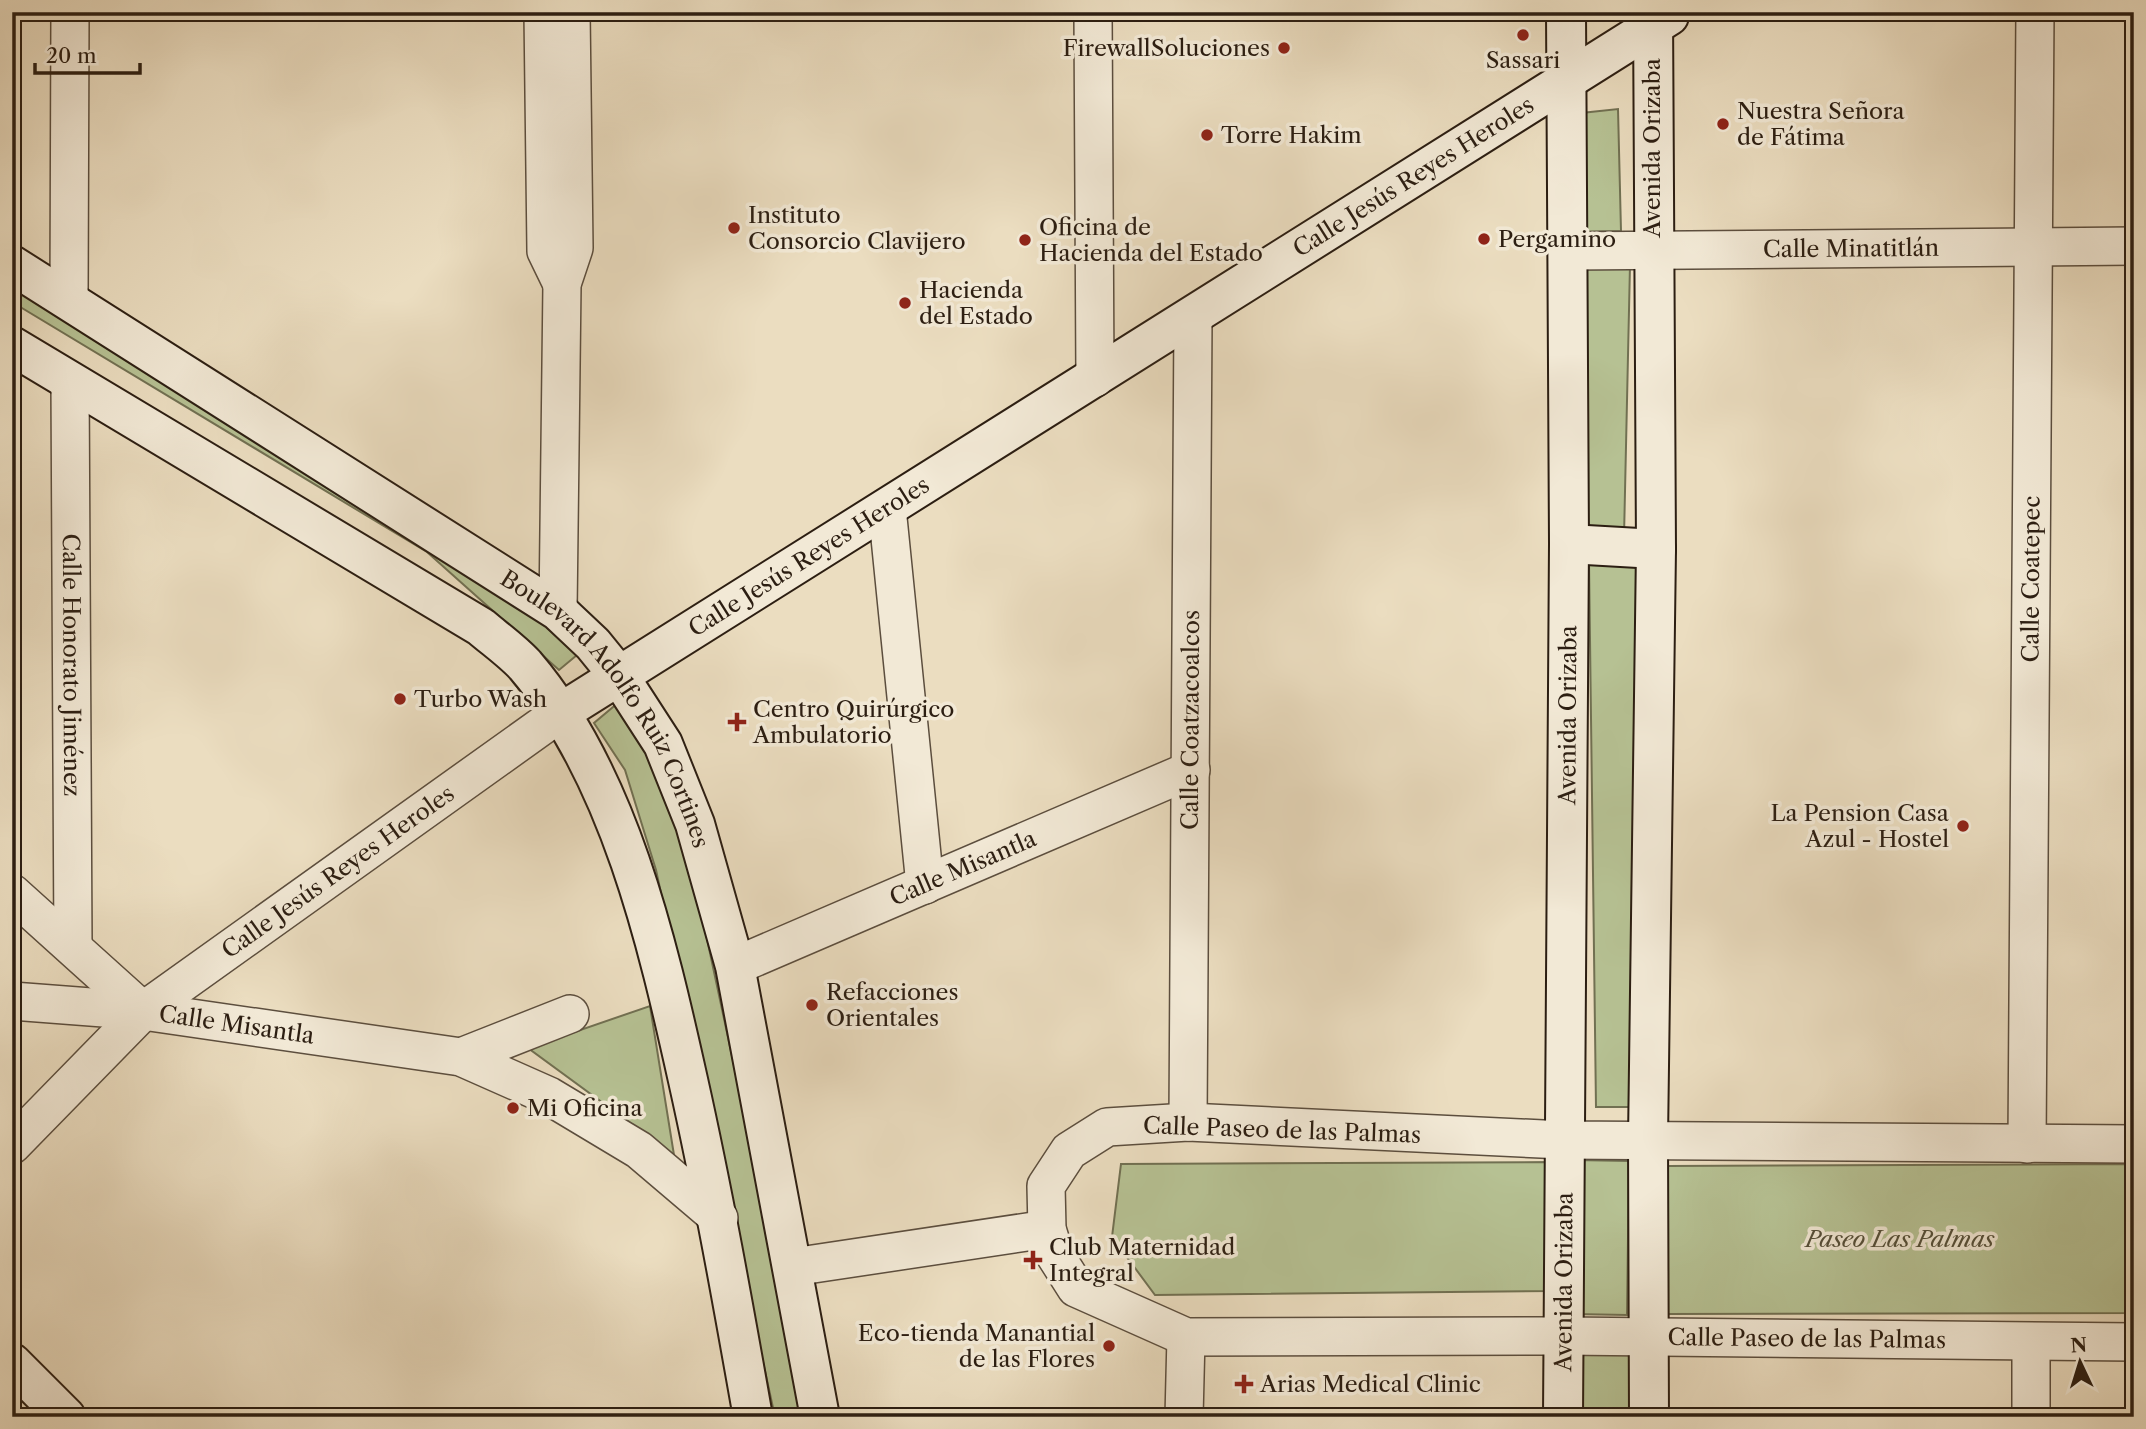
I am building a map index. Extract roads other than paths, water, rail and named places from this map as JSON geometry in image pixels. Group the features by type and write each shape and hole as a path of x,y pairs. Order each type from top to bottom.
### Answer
{"main road":[{"name":"Avenida Orizaba","path":"1563,1417 1569,544 1566,12"},
{"name":"Calle Jesús Reyes Heroles","path":"560,713 1566,83 1660,18"},
{"name":"Avenida Orizaba","path":"1649,1417 1648,1140 1656,549 1652,253 1660,18"},
{"name":"Boulevard Adolfo Ruiz Cortines","path":"12,265 69,298 558,611 593,644 619,676 663,744 691,812 735,966 820,1417"},
{"name":"Boulevard Adolfo Ruiz Cortines","path":"12,346 481,626 524,664 560,713 594,776 661,965 719,1218 753,1417"},
{"path":"1569,544 1656,549"},
{"path":"12,1363 66,1417"}],"street":[{"path":"69,298 71,12"},
{"path":"543,12 546,251 562,284"},
{"path":"558,611 562,284 574,248 571,12"},
{"path":"1093,12 1095,378"},
{"name":"Calle Coatepec","path":"2027,1144 2035,12"},
{"name":"Calle Minatitlán","path":"1569,251 1652,253 2134,246"},
{"name":"Calle Coatzacoalcos","path":"1188,1122 1193,317"},
{"name":"Calle Honorato Jiménez","path":"70,381 73,947"},
{"path":"887,508 925,885"},
{"name":"Calle Jesús Reyes Heroles","path":"12,1145 144,1011 560,713"},
{"name":"Calle Misantla","path":"735,966 1191,770"},
{"path":"12,892 144,1011"},
{"name":"Calle Misantla","path":"12,1001 144,1011 461,1058 550,1096 639,1150 719,1218"},
{"path":"461,1058 570,1014"},
{"name":"Calle Paseo de las Palmas","path":"2134,1144 1563,1140 1188,1122 1107,1127 1069,1151 1046,1186 1047,1228 1055,1255 1076,1288 1186,1338 1564,1336 2134,1342"},
{"path":"793,1267 1047,1228"},
{"path":"1184,1417 1186,1338"},
{"path":"2031,1342 2031,1417"}],"place":[{"name":"Sassari","path":"1523,35"},
{"name":"FirewallSoluciones","path":"1284,48"},
{"name":"Nuestra Señora de Fátima","path":"1723,124"},
{"name":"Torre Hakim","path":"1207,135"},
{"name":"Instituto Consorcio Clavijero","path":"734,228"},
{"name":"Pergamino","path":"1484,239"},
{"name":"Oficina de Hacienda del Estado","path":"1025,240"},
{"name":"Hacienda del Estado","path":"905,303"},
{"name":"Turbo Wash","path":"400,699"},
{"name":"Centro Quirúrgico Ambulatorio","path":"737,722"},
{"name":"La Pension Casa Azul - Hostel","path":"1963,826"},
{"name":"Refacciones Orientales","path":"812,1005"},
{"name":"Mi Oficina","path":"513,1108"},
{"name":"Club Maternidad Integral","path":"1033,1260"},
{"name":"Eco-tienda Manantial de las Flores","path":"1109,1346"},
{"name":"Arias Medical Clinic","path":"1244,1384"}],"park label":[{"name":"Paseo Las Palmas","path":"1900,1239"}]}
